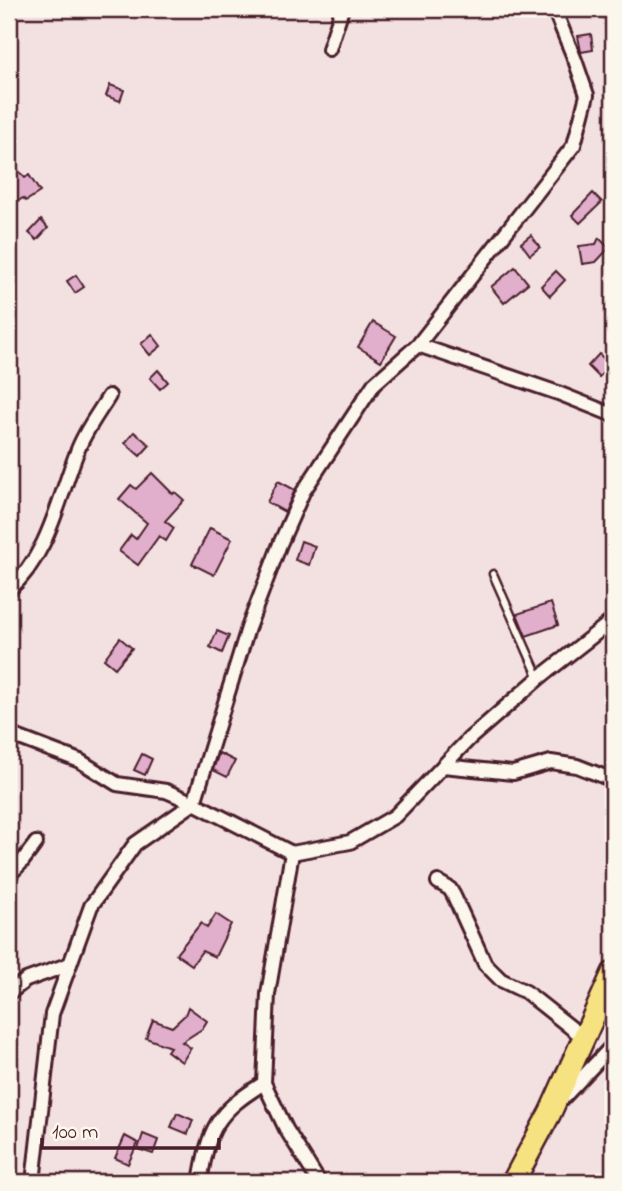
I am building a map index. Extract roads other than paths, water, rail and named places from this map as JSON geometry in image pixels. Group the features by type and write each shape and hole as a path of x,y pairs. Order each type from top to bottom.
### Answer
{"main road":[{"path":"513,1182 550,1113 613,974"}],"street":[{"path":"329,49 342,9"},
{"path":"33,1182 52,1014 91,906 135,844 194,803 248,628 303,492 374,384 418,345 573,145 587,94 554,9"},
{"path":"418,345 558,393 613,415"},
{"path":"9,590 30,568 51,526 78,449 109,396"},
{"path":"9,734 80,761 117,784 166,791 292,853 350,842 395,816 469,739 539,678 613,620"},
{"path":"443,766 513,773 551,762 577,765 613,780"},
{"path":"9,874 36,844"},
{"path":"292,853 268,994 264,1083 286,1129 319,1182"},
{"path":"438,882 450,888 485,964 492,973 526,992 584,1038"},
{"path":"9,993 26,980 70,964"},
{"path":"550,1113 608,1056 613,1045"},
{"path":"200,1182 205,1152 219,1118 238,1099 264,1083"}],"lane":[{"path":"492,574 539,678"}]}
